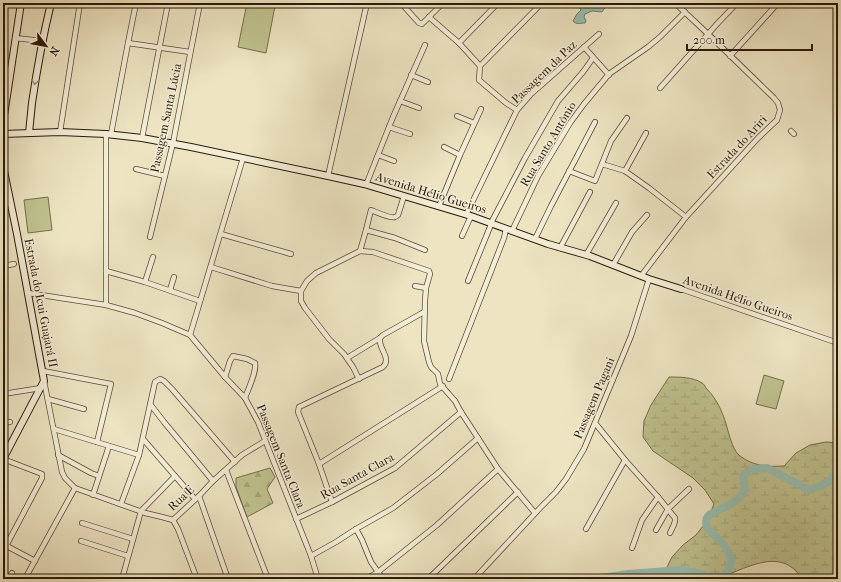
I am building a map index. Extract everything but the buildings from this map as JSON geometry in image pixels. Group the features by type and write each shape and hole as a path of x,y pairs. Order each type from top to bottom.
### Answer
{"main road":[{"path":"3,122 21,3"},
{"path":"29,133 42,41 51,3"},
{"name":"Avenida Hélio Gueiros","path":"3,134 60,132 109,134 142,138 328,176 366,185 469,215 681,289"},
{"name":"Estrada do Icui Guajará II","path":"3,166 44,381 43,389 3,459"}],"street":[{"path":"60,132 80,3"},
{"path":"106,305 109,134 136,3"},
{"path":"142,138 168,3"},
{"name":"Passagem Santa Lúcia","path":"150,237 165,176 200,3"},
{"path":"328,176 367,4 360,3"},
{"path":"401,3 419,23 422,24 443,3"},
{"path":"459,43 498,3"},
{"path":"517,110 506,103 479,80 480,66 542,3"},
{"name":"Estrada do Ariri","path":"641,276 686,217 758,138 775,122 779,115 779,107 774,98 675,3"},
{"path":"660,88 737,3"},
{"path":"730,56 778,3"},
{"name":"Rua Santo Antônio","path":"449,379 504,238 538,176 570,123 609,75 648,47 685,12"},
{"path":"429,17 459,43 480,66"},
{"name":"Passagem da Paz","path":"462,236 469,215 517,110 531,94 599,34"},
{"path":"16,38 42,41"},
{"path":"128,43 190,52"},
{"path":"366,185 424,45"},
{"path":"584,47 609,75"},
{"path":"468,281 491,223 525,158 558,101 593,58"},
{"path":"411,75 428,82"},
{"path":"400,101 419,108"},
{"path":"439,206 481,109"},
{"path":"457,116 474,123"},
{"path":"569,171 595,181 611,141 626,118"},
{"path":"535,239 595,122"},
{"path":"389,127 410,134"},
{"path":"625,171 646,133"},
{"path":"444,147 460,155"},
{"path":"378,155 394,161"},
{"path":"190,335 243,158"},
{"path":"602,164 625,171 686,217"},
{"path":"136,170 165,176"},
{"path":"560,248 590,192"},
{"path":"360,251 371,210 394,218 398,215 404,196"},
{"path":"586,255 616,203"},
{"path":"613,265 632,232 648,215"},
{"path":"366,230 394,238 425,250"},
{"path":"221,234 291,254"},
{"path":"359,379 347,358 320,328 301,301 301,291 307,281 316,273 360,251 373,252 429,271 430,274 426,288 424,312 424,341 431,367 438,374 440,384 456,401 461,412 498,469 535,513"},
{"path":"145,282 152,257"},
{"path":"3,266 14,264"},
{"path":"211,267 272,286 301,291"},
{"path":"106,271 145,282 200,301"},
{"path":"170,290 174,277"},
{"name":"Passagem Pagani","path":"474,579 556,492 566,479 584,449 631,336 649,279"},
{"path":"415,286 426,288"},
{"name":"Avenida Hélio Gueiros","path":"681,289 838,343"},
{"name":"Passagem Santa Clara","path":"28,293 106,305 141,315 190,335 225,377 245,398 258,422 311,556 318,579"},
{"path":"347,358 424,312"},
{"path":"332,502 319,464 298,412 299,407 383,367 386,364 386,356 380,344 380,338"},
{"path":"225,377 233,356 255,363 256,366 254,374 245,398"},
{"path":"43,371 111,384 97,442"},
{"path":"121,504 139,455 155,382 160,379 164,381 235,462"},
{"path":"319,464 443,386"},
{"path":"3,394 43,389 48,399 62,472 65,478 75,488 27,575"},
{"path":"48,399 84,409"},
{"path":"150,404 213,481"},
{"name":"Rua Santa Clara","path":"296,519 332,502 395,468 461,412"},
{"path":"3,423 10,422"},
{"path":"595,423 676,519 670,533"},
{"path":"54,429 139,455"},
{"path":"311,556 393,508 437,474 478,438"},
{"path":"143,439 195,499"},
{"name":"Rua E","path":"75,488 140,511 174,520 213,481 242,455 265,441"},
{"path":"92,494 109,446"},
{"path":"58,455 99,476"},
{"path":"3,459 42,474 42,478 4,545 35,561"},
{"path":"586,529 625,460"},
{"path":"366,579 378,572 437,525 498,469"},
{"path":"226,470 268,579"},
{"path":"122,579 140,511 175,476"},
{"path":"656,530 668,508 689,489"},
{"path":"428,579 518,492"},
{"path":"199,496 228,579"},
{"path":"632,548 642,520 658,497"},
{"path":"174,520 197,579"},
{"path":"82,523 133,539"},
{"path":"356,530 371,562 383,579"},
{"path":"82,541 128,556"},
{"path":"8,579 12,573"},
{"path":"776,579 781,577 785,579"}],"green space":[{"path":"247,3 275,6 266,53 238,47"},
{"path":"48,197 52,230 28,233 24,200"},
{"path":"764,375 784,381 776,409 756,404"},
{"path":"669,377 691,378 704,384 720,408 736,451 740,456 755,464 766,466 784,466 796,453 810,445 826,442 838,443 838,573 828,579 802,579 789,565 773,561 756,564 721,576 671,572 667,567 672,557 683,545 696,535 707,521 714,504 705,490 693,478 653,451 643,437 644,421 651,405"},
{"path":"270,468 275,477 267,489 273,503 247,517 236,487 236,478"}],"water":[{"path":"577,3 609,3 602,12 592,11 585,14 585,23 579,24 573,21 581,10 579,7 575,6"}],"waterway":[{"path":"593,579 628,574 681,570 719,578 729,569 731,563 730,557 725,546 707,528 706,520 712,513 730,505 741,496 745,490 743,476 745,474 761,468 767,468 809,490 822,486 830,481 838,470"}]}
